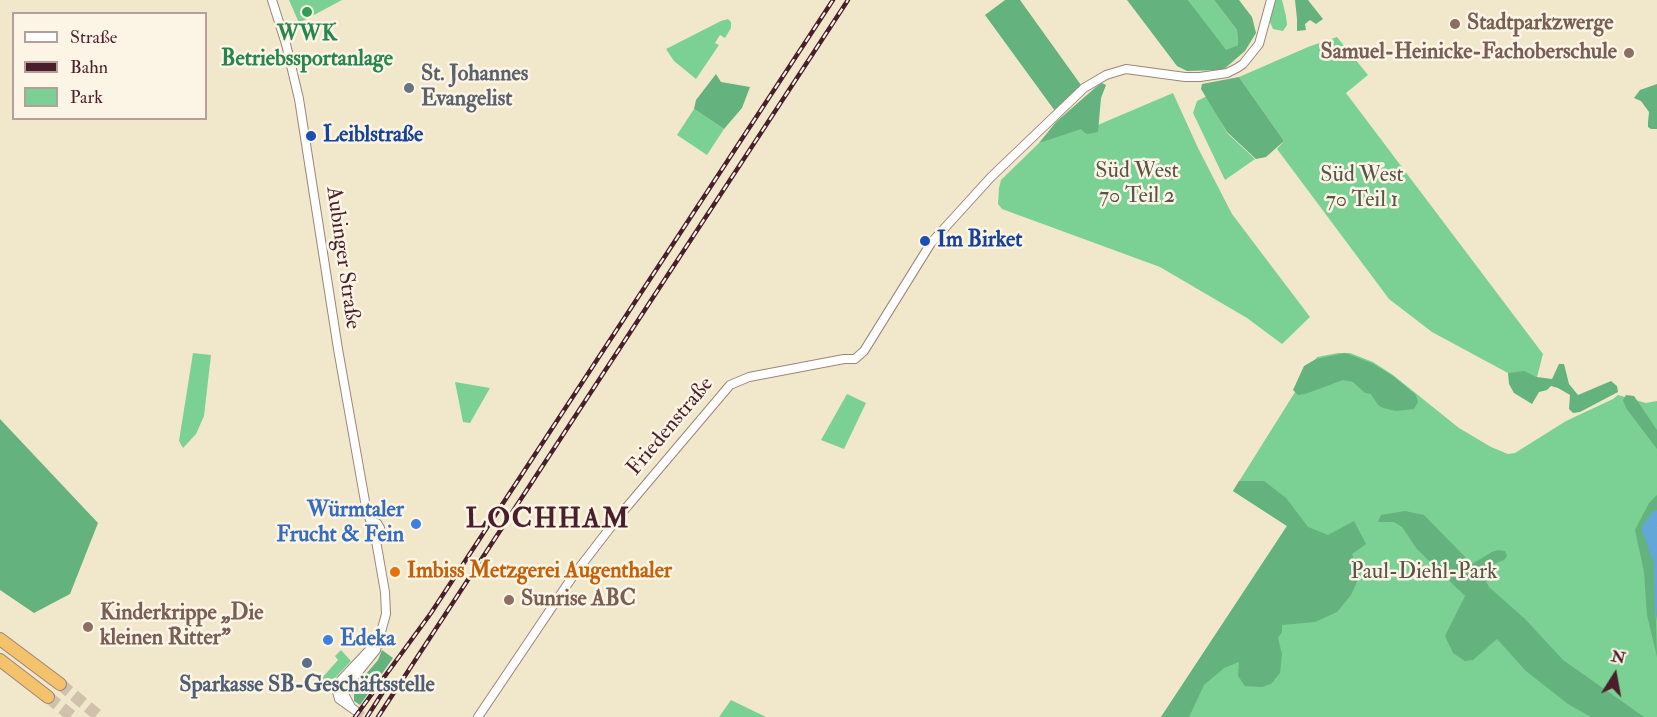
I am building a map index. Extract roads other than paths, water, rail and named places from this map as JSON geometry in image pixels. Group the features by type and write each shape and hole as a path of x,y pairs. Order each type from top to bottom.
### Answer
{"highway":[{"path":"0,639 60,684"},
{"path":"0,660 48,697"}],"street":[{"name":"Aubinger Straße","path":"272,0 286,44 301,108 338,349 366,507 371,523 368,530 375,535 385,603 386,615 380,638 341,680 339,699 354,709"},
{"name":"Friedenstraße","path":"478,717 573,576 620,515 730,385 749,376 855,359 864,351 931,243 991,177 1084,88 1102,77 1126,69 1200,77 1237,68 1259,44 1272,0"}],"water":[{"path":"1649,518 1657,528 1657,621 1654,562 1649,538 1642,527"}],"waterway":[{"path":"1657,516 1648,528 1657,555"}],"tunnel":[{"path":"60,684 100,717"},
{"path":"48,697 73,717"},
{"path":"356,711 365,717"}],"railway":[{"path":"355,717 431,613 833,0"},
{"path":"378,717 848,0"},
{"path":"367,717 383,692"}],"place":[{"name":"WWK Betriebssportanlage","path":"307,12"},
{"name":"Stadtparkzwerge","path":"1455,24"},
{"name":"Samuel-Heinicke-Fachoberschule","path":"1629,53"},
{"name":"St. Johannes Evangelist","path":"409,88"},
{"name":"Leiblstraße","path":"311,136"},
{"name":"Im Birket","path":"925,241"},
{"name":"Würmtaler Frucht & Fein","path":"416,524"},
{"name":"Imbiss Metzgerei Augenthaler","path":"395,572"},
{"name":"Sunrise ABC","path":"509,600"},
{"name":"Kinderkrippe „Die kleinen Ritter\"","path":"88,627"},
{"name":"Edeka","path":"328,640"},
{"name":"Sparkasse SB-Geschäftsstelle","path":"307,663"}],"district":[{"name":"LOCHHAM","path":"548,521"}],"park label":[{"name":"Süd West 70 Teil 2","path":"1137,184"},
{"name":"Süd West 70 Teil 1","path":"1362,188"},
{"name":"Paul-Diehl-Park","path":"1424,573"}]}
